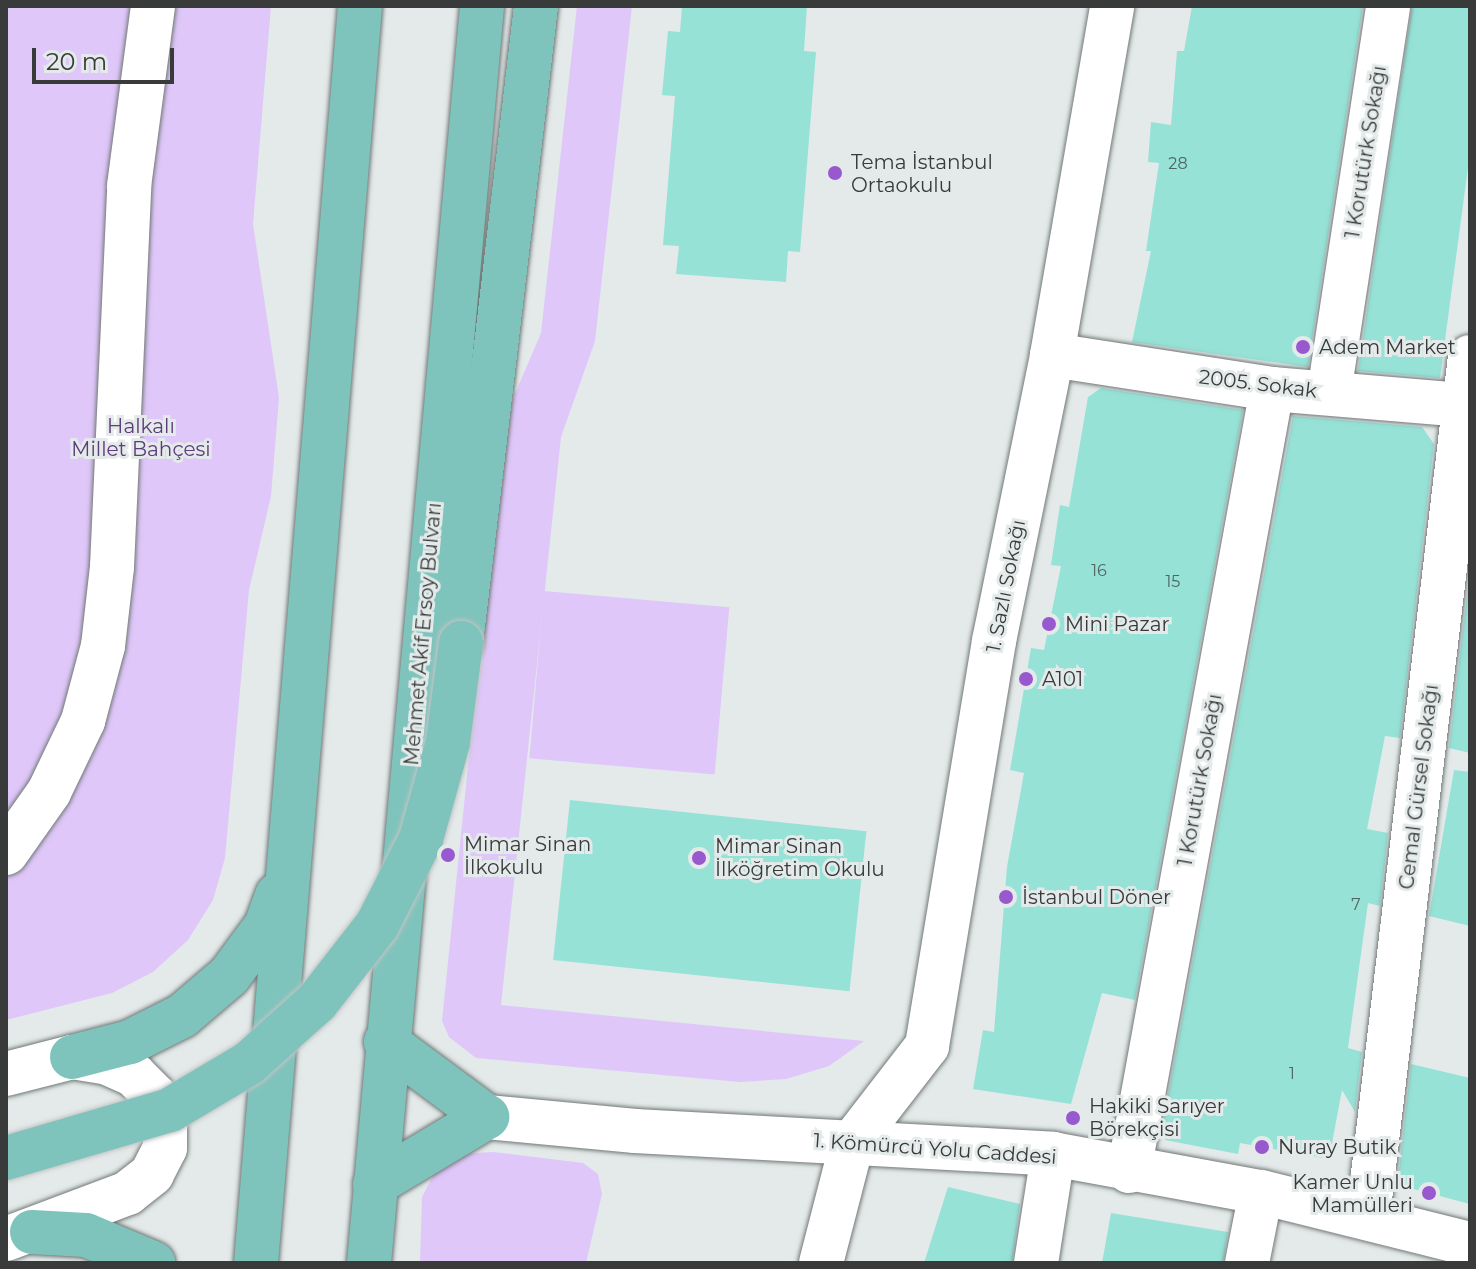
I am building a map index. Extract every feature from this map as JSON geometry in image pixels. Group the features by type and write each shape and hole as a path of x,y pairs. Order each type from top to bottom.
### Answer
{"main road":[{"path":"256,1263 360,6"},
{"name":"Mehmet Akif Ersoy Bulvarı","path":"369,1263 386,1042 482,6"},
{"path":"6,1158 170,1110 249,1063 317,1002 377,925 421,839 448,742 536,6"},
{"path":"72,1057 130,1042 182,1016 229,976 266,926 288,867"},
{"path":"375,1184 487,1117 386,1042"},
{"path":"19,1236 86,1235 153,1263"}],"street":[{"path":"6,853 49,792 83,721 103,646 112,567 125,237 153,6"},
{"name":"1. Sazlı Sokağı","path":"852,1143 927,1046 994,641 1052,355 1112,6"},
{"name":"1 Korutürk Sokağı","path":"1329,393 1388,6"},
{"name":"2005. Sokak","path":"1052,355 1272,389 1464,405"},
{"name":"Cemal Gürsel Sokağı","path":"1368,1216 1470,357"},
{"name":"1 Korutürk Sokağı","path":"1129,1171 1272,389"},
{"path":"6,1074 72,1057 105,1062 134,1075 155,1096 165,1121 165,1148 152,1174 128,1193 19,1236"},
{"name":"1. Kömürcü Yolu Caddesi","path":"487,1117 1053,1154 1129,1171 1261,1192 1368,1216 1453,1248"},
{"path":"821,1263 852,1143"},
{"path":"1036,1263 1053,1154"},
{"path":"1247,1263 1261,1192"}],"green space":[{"name":"Halkalı Millet Bahçesi","path":"6,6 271,6 253,224 279,398 271,496 249,590 225,858 213,900 188,940 153,972 112,993 6,1020"},
{"path":"577,6 632,6 595,341 561,437 501,1005 864,1041 829,1066 786,1079 740,1082 476,1058 449,1037 442,1021 503,422 541,333"},
{"path":"544,591 729,607 715,775 529,758"},
{"path":"493,1152 583,1163 598,1174 602,1194 586,1263 420,1263 422,1197 436,1170 459,1154"}],"building":[{"path":"682,6 807,6 804,51 816,52 800,252 788,251 786,282 676,274 679,246 663,245 675,96 662,95 668,31 680,32"},
{"path":"1192,6 1363,6 1308,367 1132,342 1151,251 1146,251 1159,163 1148,162 1151,122 1171,125 1177,51 1184,51"},
{"path":"1412,6 1470,6 1470,152 1440,378 1358,371"},
{"path":"1101,388 1243,410 1135,1000 1102,993 1071,1104 973,1089 983,1030 994,1032 1007,867 1024,773 1010,770 1031,648 1044,650 1061,566 1051,565 1060,505 1069,507 1088,397"},
{"path":"1293,416 1422,427 1434,444 1400,738 1385,736 1367,829 1388,833 1380,906 1368,903 1348,1048 1362,1052 1355,1112 1342,1090 1329,1159 1240,1143 1238,1154 1165,1140 1167,1128 1162,1128"},
{"path":"1470,569 1470,753 1449,748"},
{"path":"1454,770 1470,772 1470,926 1429,916"},
{"path":"570,800 866,831 850,991 553,960"},
{"path":"1411,1064 1470,1078 1470,1204 1402,1186 1398,1179"},
{"path":"948,1187 1020,1204 1012,1263 924,1263"},
{"path":"1111,1213 1228,1232 1223,1263 1102,1263"}],"place":[{"name":"Tema İstanbul Ortaokulu","path":"835,173"},
{"name":"Adem Market","path":"1303,347"},
{"name":"Mini Pazar","path":"1049,624"},
{"name":"A101","path":"1026,679"},
{"name":"Mimar Sinan İlkokulu","path":"448,855"},
{"name":"Mimar Sinan İlköğretim Okulu","path":"699,858"},
{"name":"İstanbul Döner","path":"1006,897"},
{"name":"Hakiki Sarıyer Börekçisi","path":"1073,1118"},
{"name":"Nuray Butik","path":"1262,1147"},
{"name":"Kamer Unlu Mamülleri","path":"1429,1193"}]}
